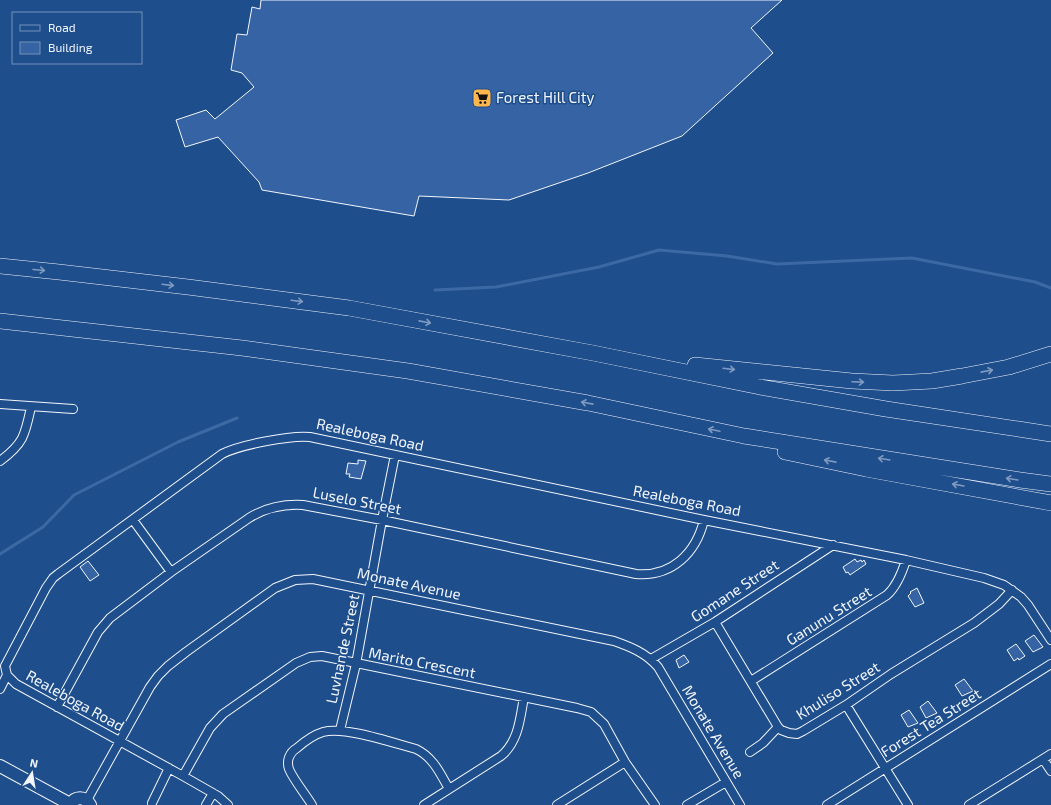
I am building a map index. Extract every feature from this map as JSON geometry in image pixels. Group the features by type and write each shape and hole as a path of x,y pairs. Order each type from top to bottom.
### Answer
{"highway":[{"path":"0,266 188,287 349,308 592,353 760,387 886,409 1051,434"},
{"path":"0,321 234,347 408,371 588,403 744,436 1051,484"},
{"path":"592,353 838,380 893,383 968,375 1009,367 1051,354"},
{"path":"744,436 777,450 804,456 1051,503"}],"street":[{"path":"0,404 73,409"},
{"path":"0,461 20,444 27,428 31,407"},
{"name":"Realeboga Road","path":"228,805 213,793 16,684 7,675 5,670 6,662 46,588 53,578 222,454 234,449 305,436 704,520 906,560 984,578 1004,585 1012,590 1028,605 1051,640"},
{"name":"Luvhande Street","path":"340,730 356,664 382,520 396,455"},
{"name":"Luselo Street","path":"57,707 98,632 110,618 171,572 257,513 271,508 296,504 303,505 646,575 662,571 678,562 687,554 698,539 704,520"},
{"path":"133,520 171,572"},
{"name":"Gomane Street","path":"651,659 715,622 833,545"},
{"name":"Ganunu Street","path":"751,681 887,595 897,582 906,560"},
{"name":"Monate Avenue","path":"88,802 119,741 150,687 168,666 275,588 295,580 313,579 614,641 638,650 651,659 658,667 740,805"},
{"name":"Khuliso Street","path":"715,622 778,727 786,732 797,734 846,705 891,674 974,623 999,604 1012,590"},
{"name":"Marito Crescent","path":"183,776 210,728 223,714 296,662 310,657 322,656 591,712 604,724 625,762 655,805"},
{"name":"Forest Tea Street","path":"827,805 1051,664"},
{"path":"0,689 7,675"},
{"path":"424,805 508,750 516,735 524,697"},
{"path":"846,705 908,805"},
{"path":"750,752 762,743 778,727"},
{"path":"312,805 289,768 289,756 291,752 315,735 340,730 416,748 425,753 433,761 449,789"},
{"path":"969,805 1051,754"},
{"path":"1043,759 1051,771"},
{"path":"557,805 625,762"},
{"path":"0,766 70,804 77,798 84,798 88,802"},
{"path":"152,803 169,768"},
{"path":"687,805 726,782"},
{"path":"206,805 213,793"}],"building":[{"name":"Forest Hill City","path":"261,0 782,0 751,28 773,53 682,136 588,173 509,200 419,196 414,216 262,190 259,182 218,137 185,147 176,120 206,110 215,119 254,87 242,73 231,70 237,34 247,35 252,7 260,9"},
{"path":"358,460 366,461 361,479 349,477 350,474 346,474 348,463 358,464"},
{"path":"855,559 857,562 861,560 862,562 864,560 866,564 850,575 848,572 846,573 843,567"},
{"path":"88,561 99,575 90,581 80,567"},
{"path":"917,588 924,603 915,607 908,596 911,593 910,592"},
{"path":"1034,635 1043,647 1033,652 1025,641"},
{"path":"1016,644 1025,656 1014,661 1007,650"},
{"path":"684,655 689,662 679,668 676,660"},
{"path":"964,679 973,691 962,696 955,685"},
{"path":"928,701 937,713 926,718 920,707"},
{"path":"909,710 918,723 908,727 901,715"}],"waterway":[{"path":"435,290 496,287 599,267 659,250 727,256 777,264 912,258 1035,282 1051,288"},
{"path":"0,554 43,527 74,495 178,442 237,418"}],"place":[{"name":"Forest Hill City","path":"482,98"}]}
